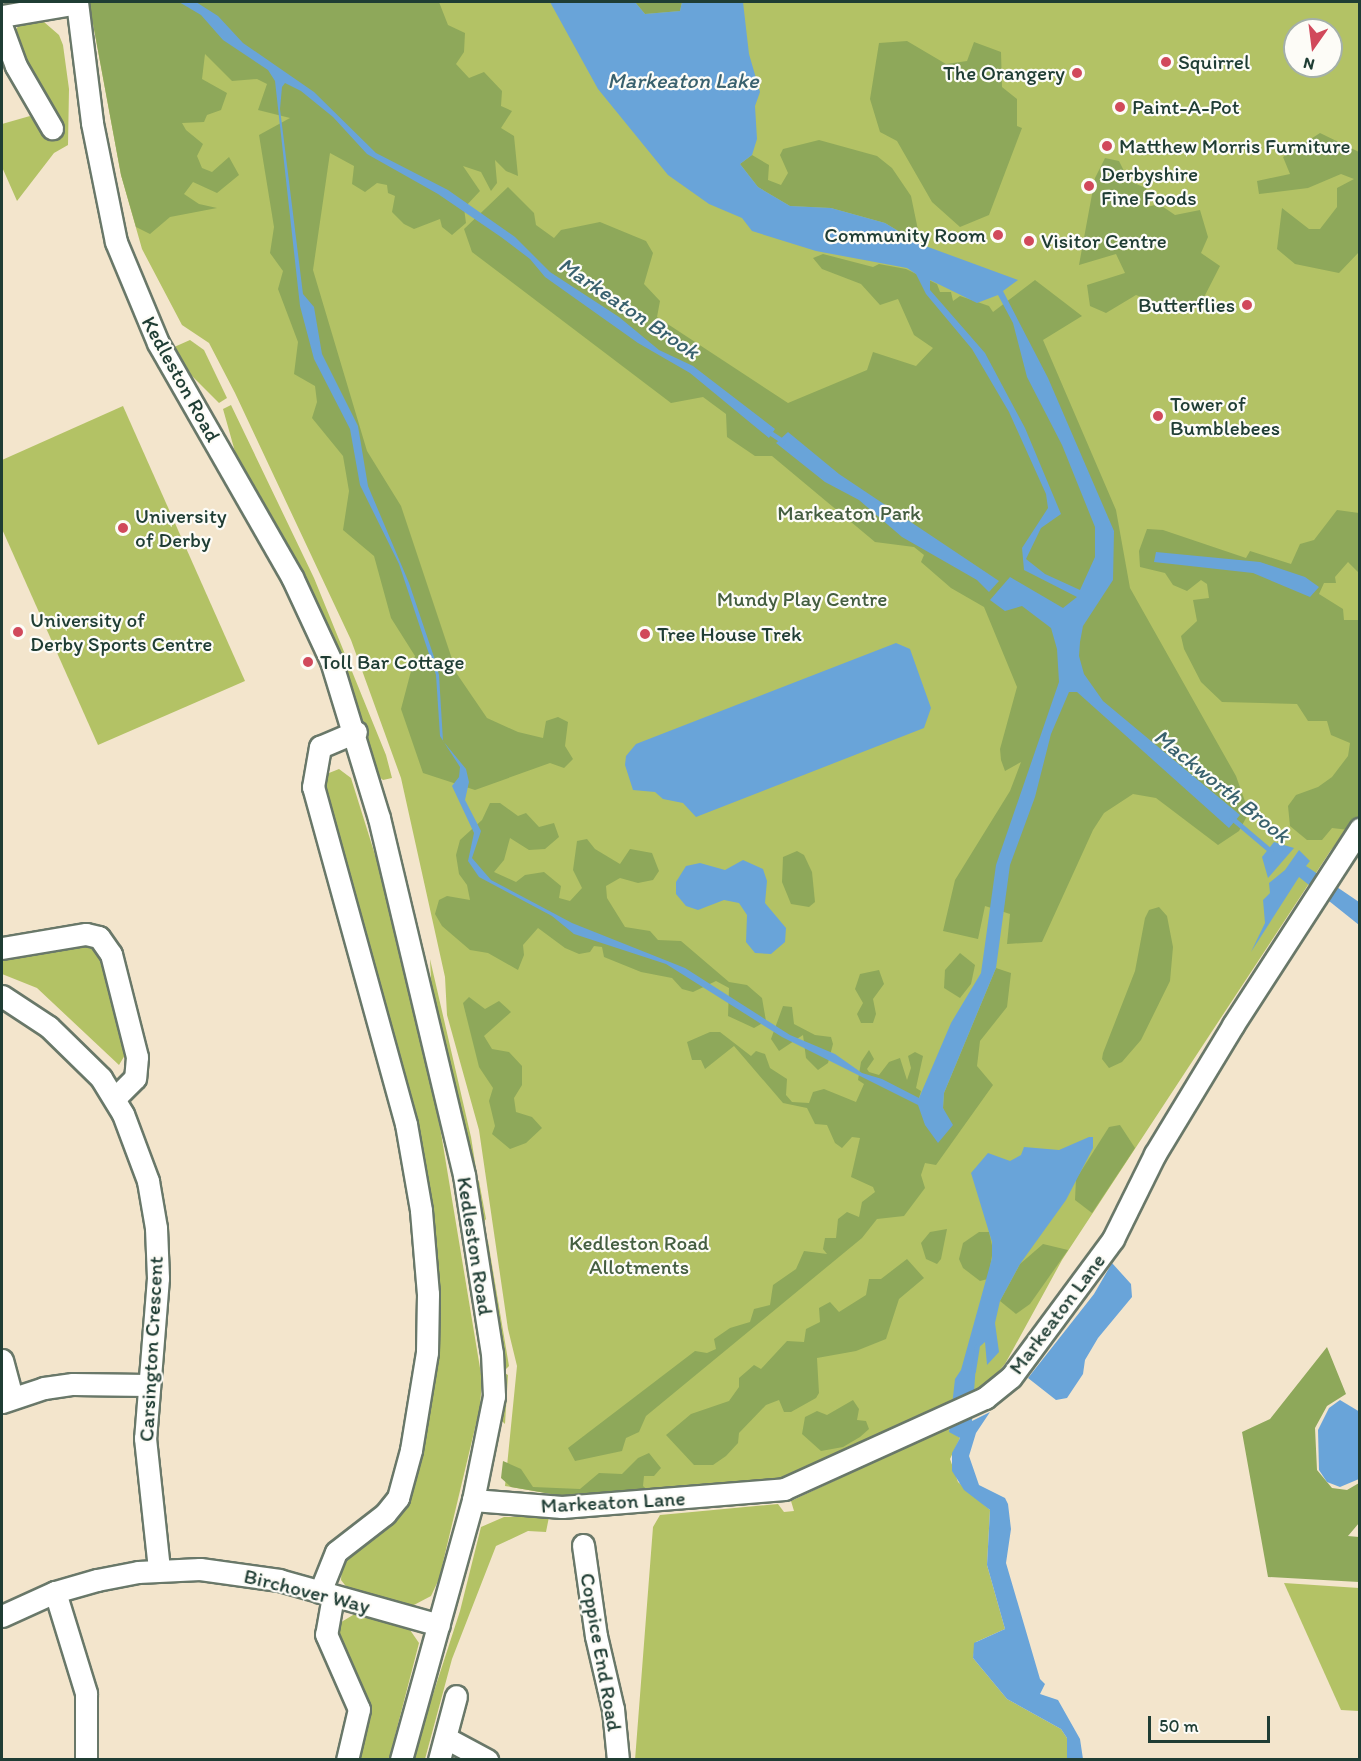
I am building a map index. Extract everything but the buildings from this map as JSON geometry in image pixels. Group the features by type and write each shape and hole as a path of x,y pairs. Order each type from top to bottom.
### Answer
{"street":[{"path":"2,16 77,2"},
{"name":"Kedleston Road","path":"77,2 92,123 110,221 130,282 158,343 300,591 332,661 356,732 450,1108 475,1237 492,1353 494,1396 473,1500 401,1760"},
{"path":"2,28 16,66 52,128"},
{"path":"347,1760 359,1709 326,1634 326,1594 336,1552 385,1514 398,1498 411,1450 427,1352 428,1294 421,1210 406,1124 313,787 320,747 356,732"},
{"name":"Markeaton Lane","path":"473,1500 562,1507 784,1490 986,1398 1011,1377 1113,1239 1155,1154 1335,862 1359,829"},
{"path":"2,948 86,934 99,937 111,954 137,1057 135,1078 115,1098"},
{"name":"Carsington Crescent","path":"2,996 26,1009 72,1047 115,1098 141,1158 156,1228 158,1278 147,1385 146,1466 159,1570"},
{"path":"2,1360 7,1400 73,1384 147,1385"},
{"name":"Coppice End Road","path":"583,1545 596,1636 613,1709 618,1760"},
{"name":"Birchover Way","path":"2,1616 55,1592 118,1575 159,1570 240,1573 439,1625"},
{"path":"55,1592 86,1693 86,1760"},
{"path":"439,1760 456,1696"},
{"path":"446,1738 487,1760"}],"green space":[{"name":"Markeaton Park","path":"89,2 1359,2 1359,818 1331,850 1062,1260 1005,1364 983,1389 796,1477 754,1487 569,1497 505,1486 517,1366 508,1329 479,1130 447,1015 445,977 401,778 351,640 235,393 209,343 182,325 142,249 121,175"},
{"path":"89,2 439,2 448,25 465,33 464,52 456,64 469,78 484,72 502,91 501,106 512,111 501,128 514,136 518,176 506,171 495,160 497,183 491,191 481,172 463,166 480,191 464,208 466,223 452,235 442,227 440,219 414,229 404,224 392,212 395,196 388,193 387,185 377,183 365,192 352,184 354,166 330,153 313,270 367,451 401,506 457,674 487,718 518,732 543,738 546,721 558,717 568,722 565,746 573,759 564,768 550,763 475,790 423,773 401,709 415,656 391,618 374,556 343,530 349,491 343,456 312,418 317,402 315,386 294,374 298,342 278,289 283,271 270,253 274,227 259,135 290,118 258,110 267,84 257,79 232,81 205,54 202,79 227,93 221,110 207,115 204,122 182,123 186,130 203,144 197,156 202,168 212,172 229,157 239,175 217,193 193,182 184,194 199,204 217,208 170,217 150,234 136,227 121,175"},
{"path":"635,2 682,2 680,11 645,14"},
{"path":"44,22 59,35 63,45 69,89 68,145 54,153 17,201 2,167 2,124 30,116 49,141 65,130 48,96 42,94 13,34 19,25"},
{"path":"907,41 946,64 967,61 974,42 1001,52 1002,87 1017,99 1017,126 1022,128 989,215 960,227 932,202 897,141 880,132 870,99 879,43"},
{"path":"1320,133 1359,152 1359,252 1339,273 1295,264 1277,249 1282,208 1309,229 1320,229 1337,207 1337,188 1354,179 1341,174 1308,188 1259,194 1257,181 1290,174 1283,157"},
{"path":"819,140 877,156 892,168 911,196 918,230 916,237 910,238 885,223 831,208 790,206 758,187 740,164 752,155 769,165 768,180 781,185 788,173 780,155 783,149"},
{"path":"1105,158 1119,161 1129,181 1146,188 1147,207 1159,204 1175,215 1200,210 1208,237 1201,253 1220,266 1200,305 1160,314 1147,299 1136,295 1106,313 1090,306 1087,285 1125,273 1116,254 1079,265 1095,178"},
{"path":"508,187 534,213 536,225 554,238 561,230 600,222 646,241 653,253 644,284 660,301 657,317 788,403 867,370 873,352 916,366 933,348 914,335 898,299 880,305 861,284 822,269 813,258 823,254 873,267 879,264 906,269 937,284 940,292 951,292 953,301 960,296 989,306 993,312 1035,280 1082,316 1043,340 1116,510 1130,588 1236,776 1247,807 1246,818 1239,831 1218,845 1156,798 1133,794 1104,813 1093,830 1042,942 1007,944 1010,914 985,906 978,939 943,931 955,880 1010,791 1021,762 1005,771 1001,760 1000,749 1017,687 984,607 951,588 921,562 924,555 914,547 875,542 772,456 755,456 727,437 726,414 703,397 671,403 472,252 464,229"},
{"path":"190,340 204,350 227,398 219,403 180,364 172,348"},
{"path":"231,405 314,578 386,755 392,778 383,780 378,776 334,644 239,466 223,409"},
{"path":"123,406 245,681 98,745 2,529 2,460"},
{"path":"1337,510 1359,513 1359,573 1348,562 1335,577 1336,583 1324,583 1319,594 1343,609 1344,620 1359,620 1360,818 1349,830 1332,828 1322,840 1307,840 1290,826 1288,806 1296,795 1318,787 1332,777 1348,756 1350,743 1331,735 1327,721 1308,721 1297,704 1222,702 1201,682 1184,649 1181,636 1197,621 1193,600 1209,598 1207,584 1201,580 1187,591 1173,585 1165,573 1140,567 1139,551 1147,529 1163,530 1246,558 1250,551 1291,564 1300,544 1314,540"},
{"path":"339,769 351,778 391,906 440,1127 482,1380 480,1407 439,1579 431,1596 412,1606 352,1594 341,1580 342,1562 349,1548 407,1492 431,1229 317,787 324,775"},
{"path":"490,803 500,803 518,816 526,813 539,827 554,823 559,837 545,849 529,850 510,838 504,860 494,872 516,882 525,875 544,872 561,886 559,898 570,901 582,888 573,870 577,841 587,839 595,849 620,864 630,849 652,853 659,871 653,880 638,883 620,878 606,886 607,898 625,927 650,931 658,940 681,941 729,982 747,985 762,998 766,1021 754,1028 728,1016 729,988 716,981 693,992 682,989 672,978 641,972 604,957 602,947 594,946 590,952 579,954 565,948 538,928 523,945 524,955 518,970 488,953 470,950 442,926 435,914 439,900 447,896 470,900 467,885 459,874 456,855 460,840 482,820"},
{"path":"797,851 804,855 812,872 815,902 809,907 791,904 782,882 783,857"},
{"path":"1159,907 1167,916 1173,947 1170,981 1141,1040 1122,1062 1109,1068 1102,1059 1103,1053 1135,971 1145,918 1149,910"},
{"path":"84,941 106,960 125,1055 119,1065 37,988 2,974 2,958"},
{"path":"960,953 975,965 971,984 960,998 944,988 945,970"},
{"path":"430,959 471,1137 477,1175 474,1175 479,1181 486,1219 482,1224 432,998"},
{"path":"996,968 1011,973 1007,1007 980,1041 977,1066 993,1085 936,1165 925,1163 921,1175 925,1188 904,1216 877,1219 862,1238 646,1416 639,1432 626,1438 622,1451 575,1461 568,1448 695,1351 707,1353 716,1349 714,1339 730,1328 750,1322 754,1309 770,1305 773,1285 796,1269 804,1251 827,1254 823,1249 825,1238 836,1238 838,1219 847,1212 859,1217 862,1202 875,1192 873,1187 851,1177 860,1138 852,1137 842,1148 835,1143 827,1125 815,1124 807,1108 783,1103 734,1046 705,1069 701,1060 692,1060 687,1042 710,1032 720,1032 751,1056 756,1051 765,1054 770,1068 787,1079 786,1095 792,1102 809,1103 813,1092 824,1089 856,1102 864,1084 858,1080 861,1062 869,1050 874,1059 867,1069 869,1072 879,1075 889,1062 900,1058 907,1080 911,1068 908,1056 915,1052 923,1056 916,1088 921,1091 919,1098 947,1119 943,1108 944,1093"},
{"path":"879,970 884,984 873,999 876,1014 873,1023 861,1023 857,1014 863,1003 855,989 860,974"},
{"path":"469,997 485,1009 499,1001 511,1012 484,1036 492,1049 509,1052 522,1066 522,1085 514,1098 516,1112 532,1117 542,1128 526,1143 510,1149 492,1134 495,1126 489,1101 493,1088 479,1067 463,1003"},
{"path":"783,1006 792,1007 794,1024 815,1035 831,1037 833,1044 828,1063 818,1070 806,1058 803,1035 779,1051 771,1039"},
{"path":"1120,1125 1135,1148 1092,1213 1075,1200 1076,1179 1109,1127"},
{"path":"947,1229 941,1259 937,1264 926,1259 921,1243 930,1232"},
{"path":"979,1232 989,1232 993,1250 988,1279 980,1281 963,1268 959,1259 963,1243"},
{"path":"488,1241 509,1366 503,1372 508,1375 505,1424 502,1421 498,1423 485,1245"},
{"path":"1043,1244 1068,1250 1030,1304 1016,1314 1000,1301 1020,1264"},
{"path":"907,1259 924,1278 899,1299 886,1339 856,1351 817,1358 819,1393 816,1398 791,1412 784,1412 779,1400 766,1405 739,1433 738,1443 726,1456 713,1465 694,1465 666,1435 691,1414 729,1401 739,1387 739,1378 754,1365 761,1369 787,1341 804,1342 806,1329 820,1322 819,1308 830,1302 839,1312 866,1295 869,1279 881,1279"},
{"path":"1327,1347 1346,1394 1327,1406 1315,1428 1317,1470 1332,1488 1347,1490 1359,1483 1359,1523 1348,1536 1359,1537 1359,1582 1268,1577 1242,1432 1270,1419"},
{"path":"853,1400 859,1409 857,1420 866,1421 869,1429 860,1437 843,1447 821,1451 802,1434 805,1417 817,1411 827,1415"},
{"path":"947,1428 960,1438 950,1459 958,1482 990,1510 987,1565 1005,1629 976,1642 973,1658 1007,1699 1061,1729 1067,1738 1067,1759 635,1760 653,1527 660,1515 778,1504 784,1512 794,1511 791,1501"},
{"path":"649,1453 661,1468 654,1476 644,1476 643,1486 652,1494 569,1497 511,1487 501,1478 503,1461 521,1469 533,1487 580,1489 599,1473 622,1474 638,1458"},
{"path":"504,1517 549,1517 546,1532 528,1531 496,1546 452,1659 425,1759 412,1759 460,1611 481,1527"},
{"path":"1284,1583 1359,1588 1359,1711 1341,1710"},
{"path":"358,1612 408,1627 419,1643 389,1759 356,1759 371,1717 369,1708 335,1645 338,1624"}],"water":[{"path":"179,2 196,2 218,16 243,43 314,92 376,153 448,190 515,237 550,272 619,317 659,350 693,366 775,429 769,438 690,373 638,343 545,277 530,259 501,237 438,194 367,154 333,117 301,91 285,83 282,87 280,109 303,294 314,307 322,354 358,426 368,486 409,583 434,657 439,675 443,741 440,736 436,675 399,564 360,485 350,429 314,359 300,306 275,81 268,70 223,40 201,15"},
{"name":"Markeaton Lake","path":"550,2 635,2 645,14 680,11 682,2 743,2 749,54 760,92 755,106 757,139 752,155 740,164 758,187 790,206 831,208 885,223 920,244 1018,280 1003,291 1048,378 1114,531 1113,580 1083,626 1079,656 1084,674 1103,701 1240,815 1229,828 1077,692 1069,692 1051,734 1035,797 1010,865 996,968 944,1093 943,1108 953,1125 938,1143 925,1125 918,1105 782,1037 666,964 574,934 552,916 479,877 468,861 474,833 452,786 459,777 460,767 444,742 466,769 469,782 465,800 481,831 472,858 491,880 572,923 685,968 790,1035 835,1054 862,1073 882,1079 919,1098 951,1023 981,973 996,865 1059,682 1057,649 1051,628 1022,606 1005,611 990,600 1010,577 1063,608 1077,597 1024,570 1022,548 1048,508 1046,494 1009,412 972,349 926,294 916,274 907,268 816,251 752,231 742,218 709,204 668,175 598,89","holes":["930,280 977,303 998,295 1013,323 1027,377 1062,445 1095,527 1095,557 1080,590 1045,574 1026,559 1041,528 1061,514 1025,428 985,353 930,290"]},
{"path":"788,432 839,474 999,581 989,592 977,580 902,537 859,500 825,482 776,443"},
{"path":"1156,552 1260,562 1305,577 1319,587 1310,597 1253,573 1154,562"},
{"path":"896,643 910,649 931,708 924,728 696,817 683,803 663,799 655,792 633,790 625,765 626,756 636,744"},
{"path":"1274,842 1294,848 1268,878 1262,857"},
{"path":"1299,850 1310,861 1306,866 1359,902 1359,925 1299,877 1251,952 1265,923 1263,900 1270,893 1269,883 1285,870"},
{"path":"743,860 763,869 767,881 765,903 786,928 785,942 771,954 755,953 746,942 747,915 739,903 724,900 698,910 686,906 676,894 676,882 686,866 700,863 725,870"},
{"path":"1093,1137 1093,1148 1066,1200 1020,1264 1000,1301 995,1323 999,1352 987,1365 985,1342 977,1349 972,1421 990,1412 976,1433 969,1456 979,1485 1005,1498 1008,1504 1011,1529 1006,1563 1040,1679 1045,1684 1040,1694 1058,1700 1080,1739 1083,1759 1067,1759 1067,1738 1061,1729 1007,1699 973,1658 974,1643 1005,1629 987,1565 990,1510 964,1490 952,1471 952,1453 960,1438 949,1432 955,1379 961,1370 992,1258 992,1242 971,1173 988,1153 1010,1161 1021,1155 1024,1147 1059,1150"},
{"path":"1112,1263 1131,1284 1132,1297 1098,1338 1085,1360 1083,1374 1067,1398 1056,1400 1028,1378 1094,1294"},
{"path":"1340,1400 1360,1412 1359,1479 1340,1487 1327,1482 1319,1470 1318,1430 1329,1408"}],"waterway":[{"name":"Markeaton Brook","path":"768,431 783,441"},
{"name":"Mackworth Brook","path":"1232,818 1271,851"},
{"path":"973,1371 977,1347"}],"place":[{"name":"Squirrel","path":"1166,62"},
{"name":"The Orangery","path":"1077,73"},
{"name":"Paint-A-Pot","path":"1120,107"},
{"name":"Matthew Morris Furniture","path":"1107,146"},
{"name":"Derbyshire Fine Foods","path":"1089,186"},
{"name":"Community Room","path":"998,235"},
{"name":"Visitor Centre","path":"1029,241"},
{"name":"Butterflies","path":"1247,305"},
{"name":"Tower of Bumblebees","path":"1158,416"},
{"name":"University of Derby","path":"123,528"},
{"name":"University of Derby Sports Centre","path":"18,632"},
{"name":"Tree House Trek","path":"645,634"},
{"name":"Toll Bar Cottage","path":"308,662"}],"park label":[{"name":"Mundy Play Centre","path":"802,599"},
{"name":"Kedleston Road Allotments","path":"639,1255"}]}
